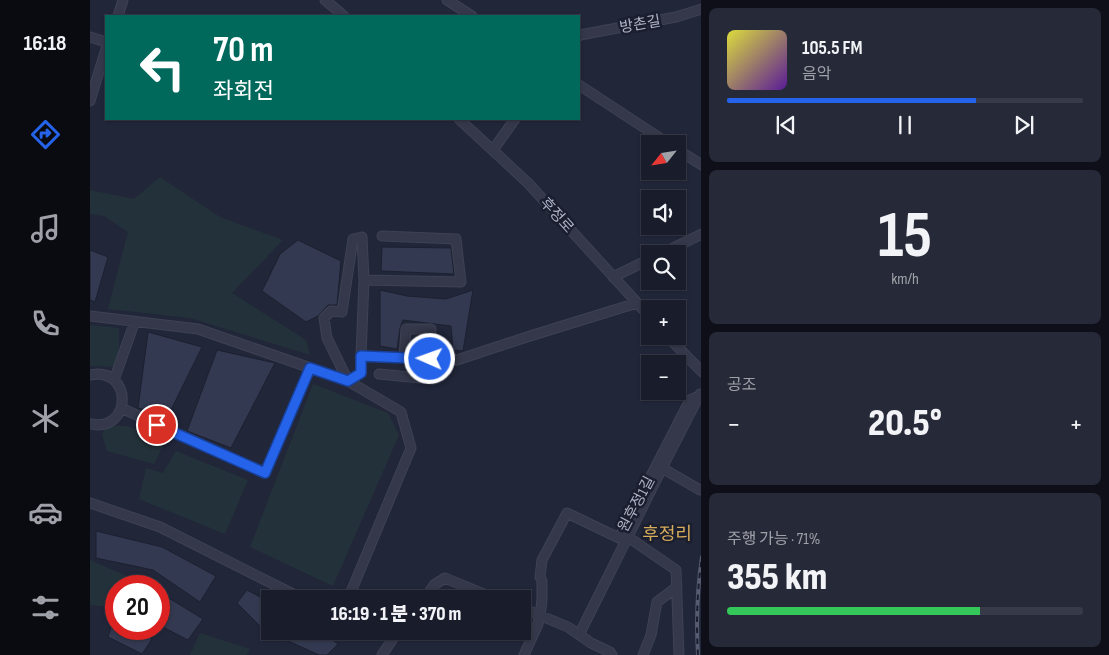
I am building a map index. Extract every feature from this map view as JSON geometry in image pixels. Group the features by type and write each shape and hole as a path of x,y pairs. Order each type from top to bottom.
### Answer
{"street":[{"path":"118,15 123,0"},
{"path":"325,0 343,15"},
{"path":"447,0 470,15"},
{"name":"방촌길","path":"580,35 676,17 701,9"},
{"path":"90,37 105,42"},
{"path":"90,99 105,52"},
{"path":"580,86 654,135"},
{"name":"후정로","path":"459,120 528,183 641,307"},
{"path":"493,150 514,120"},
{"path":"686,155 701,164"},
{"path":"679,245 701,234"},
{"path":"364,280 461,282 456,239 382,236"},
{"path":"362,237 364,280 361,373 348,381 327,338 324,318 331,311 342,312 353,239 362,237"},
{"path":"613,277 641,263"},
{"path":"361,356 457,360 637,303"},
{"path":"90,316 198,329 308,372 348,381 401,412 411,448 352,590"},
{"path":"114,380 135,321"},
{"path":"378,374 430,379 431,329 406,329 404,358"},
{"path":"676,345 701,371"},
{"path":"90,374 103,374 114,380 120,387 123,395 118,415 110,422 91,427"},
{"path":"579,635 624,537 700,394"},
{"name":"원후정1길","path":"524,655 540,616 542,560 566,513 624,537 690,400 700,394"},
{"path":"121,408 266,473"},
{"path":"662,468 700,490"},
{"path":"90,503 160,527 231,556 288,590"},
{"path":"624,537 676,570 679,655"},
{"path":"431,590 434,585 445,578 474,590"},
{"path":"643,655 651,635 657,602 677,587"},
{"path":"531,612 568,628 591,643 610,652 612,655"},
{"path":"382,655 392,640"}],"shaded area":[{"path":"160,177 220,217 283,240 232,293 306,340 310,355 190,318 108,309 128,232 104,216 90,214 90,190 134,199"},
{"path":"90,325 119,328 119,367 90,366"},
{"path":"313,384 388,413 399,435 333,586 250,547"},
{"path":"107,426 127,426 166,440 154,464 107,451 102,434"},
{"path":"176,451 248,480 225,534 139,499 146,468 163,473"},
{"path":"90,560 124,575 105,575 105,606 90,605"},
{"path":"200,633 250,649 247,655 190,655"}],"building":[{"path":"298,240 341,261 337,305 328,305 318,316 306,322 262,291 280,254"},
{"path":"382,247 451,248 454,274 381,271"},
{"path":"90,250 108,257 95,302 90,300"},
{"path":"380,290 407,296 446,299 473,290 463,351 453,350 451,326 403,320 397,349 380,346"},
{"path":"148,332 202,347 167,418 138,408"},
{"path":"217,350 275,363 231,448 187,431"},
{"path":"96,531 162,547 216,576 200,602 170,582 170,575 160,575 153,570 96,558"},
{"path":"247,590 261,597 261,627 237,603"},
{"path":"170,599 203,619 188,640 170,631"},
{"path":"114,640 151,640 142,654"},
{"path":"286,640 332,640 338,644 327,655 319,655"}],"railway":[{"path":"698,655 697,606 701,565"}],"district":[{"name":"후정리","path":"667,534"}],"route":[{"path":"157,425 265,473 310,368 348,381 361,373 361,356 430,359"}]}
